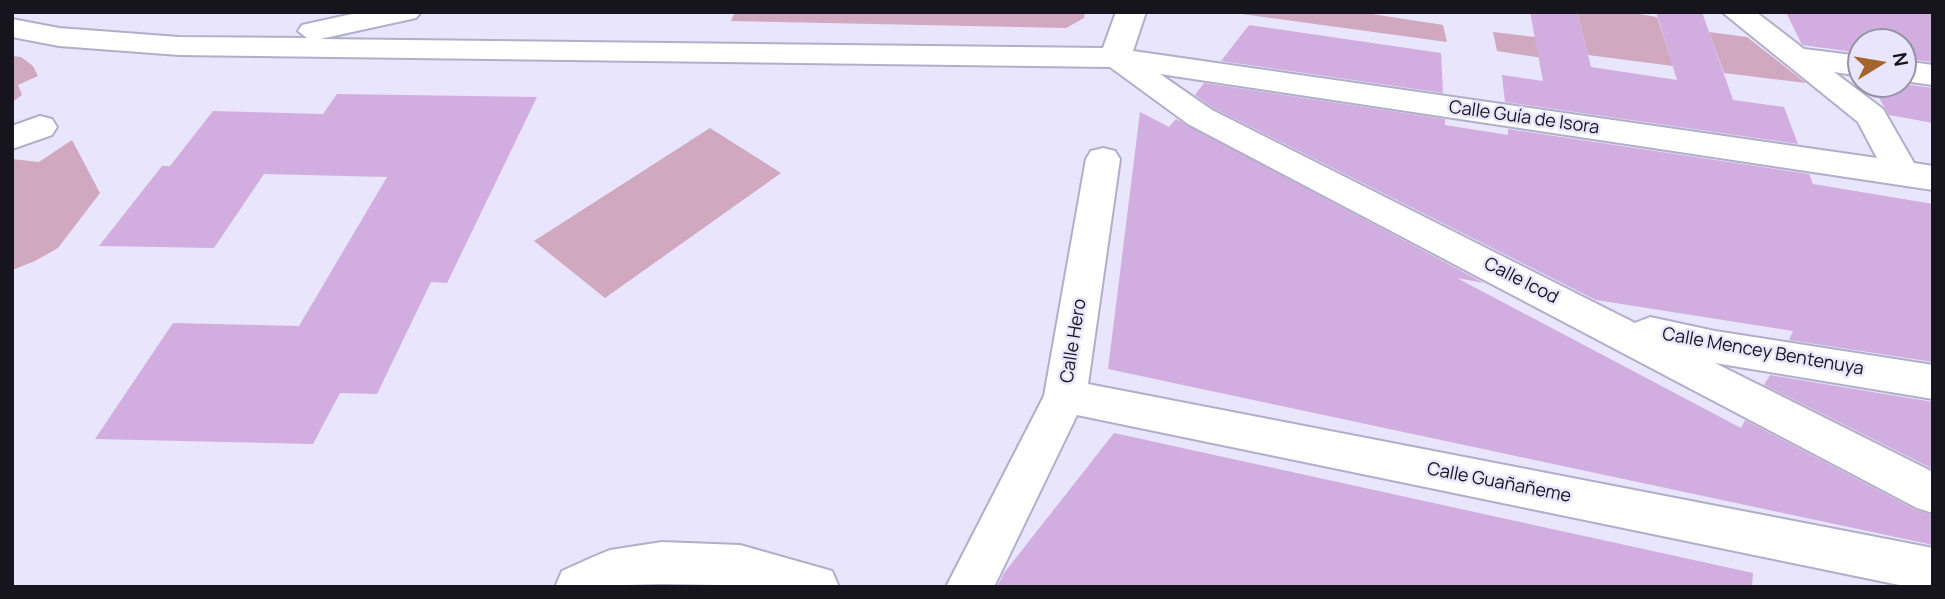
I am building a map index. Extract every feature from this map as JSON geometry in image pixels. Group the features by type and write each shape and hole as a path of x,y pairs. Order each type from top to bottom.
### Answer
{"street":[{"path":"12,28 59,37 179,46 263,40 405,12"},
{"path":"1115,58 1131,12"},
{"path":"1737,12 1871,116 1917,176"},
{"name":"Calle Guía de Isora","path":"179,46 1115,58 1917,176"},
{"path":"1797,57 1847,63"},
{"name":"Calle Icod","path":"1115,58 1200,117 1933,494"},
{"name":"Calle Hero","path":"970,587 1065,396 1103,159"},
{"name":"Calle Mencey Bentenuya","path":"1594,318 1715,347 1933,382"},
{"name":"Calle Guañañeme","path":"1065,396 1933,570"},
{"path":"579,587 611,572 662,563 740,567 815,587"}],"shaded area":[{"path":"735,12 1085,12 1084,18 1066,28 731,21"},
{"path":"1227,12 1359,12 1443,25 1447,42"},
{"path":"1577,12 1628,12 1657,17 1673,66 1588,55"},
{"path":"1493,32 1535,37 1538,52 1549,59 1497,51"},
{"path":"1709,32 1747,37 1806,83 1724,73"},
{"path":"12,56 21,57 33,66 38,76 18,85 22,95 12,102"},
{"path":"710,128 781,173 605,298 534,241"},
{"path":"72,140 100,193 58,248 12,270 12,159 39,162"}],"building":[{"path":"1530,12 1577,12 1591,67 1677,80 1656,12 1702,12 1733,100 1784,107 1798,144 1505,102 1502,75 1543,81"},
{"path":"1786,12 1933,12 1933,62 1917,60 1917,28 1847,28 1847,51 1802,45"},
{"path":"1249,25 1441,53 1443,93 1221,61"},
{"path":"1204,83 1445,119 1445,125 1508,135 1508,129 1809,174 1813,184 1933,204 1933,362 1789,340 1793,331 1596,300 1213,108 1195,95"},
{"path":"1917,86 1933,88 1933,123 1889,115 1879,98 1917,98"},
{"path":"337,94 537,97 447,283 431,282 377,394 340,393 313,444 95,439 173,323 299,326 387,177 264,174 214,248 99,246 162,166 170,166 213,111 323,114"},
{"path":"1140,112 1169,127 1176,119 1484,283 1457,278 1741,428 1745,420 1916,510 1933,515 1933,545 1108,369"},
{"path":"1770,375 1933,402 1933,469 1764,385"},
{"path":"1114,433 1753,573 1752,587 997,587 1004,573"}]}
